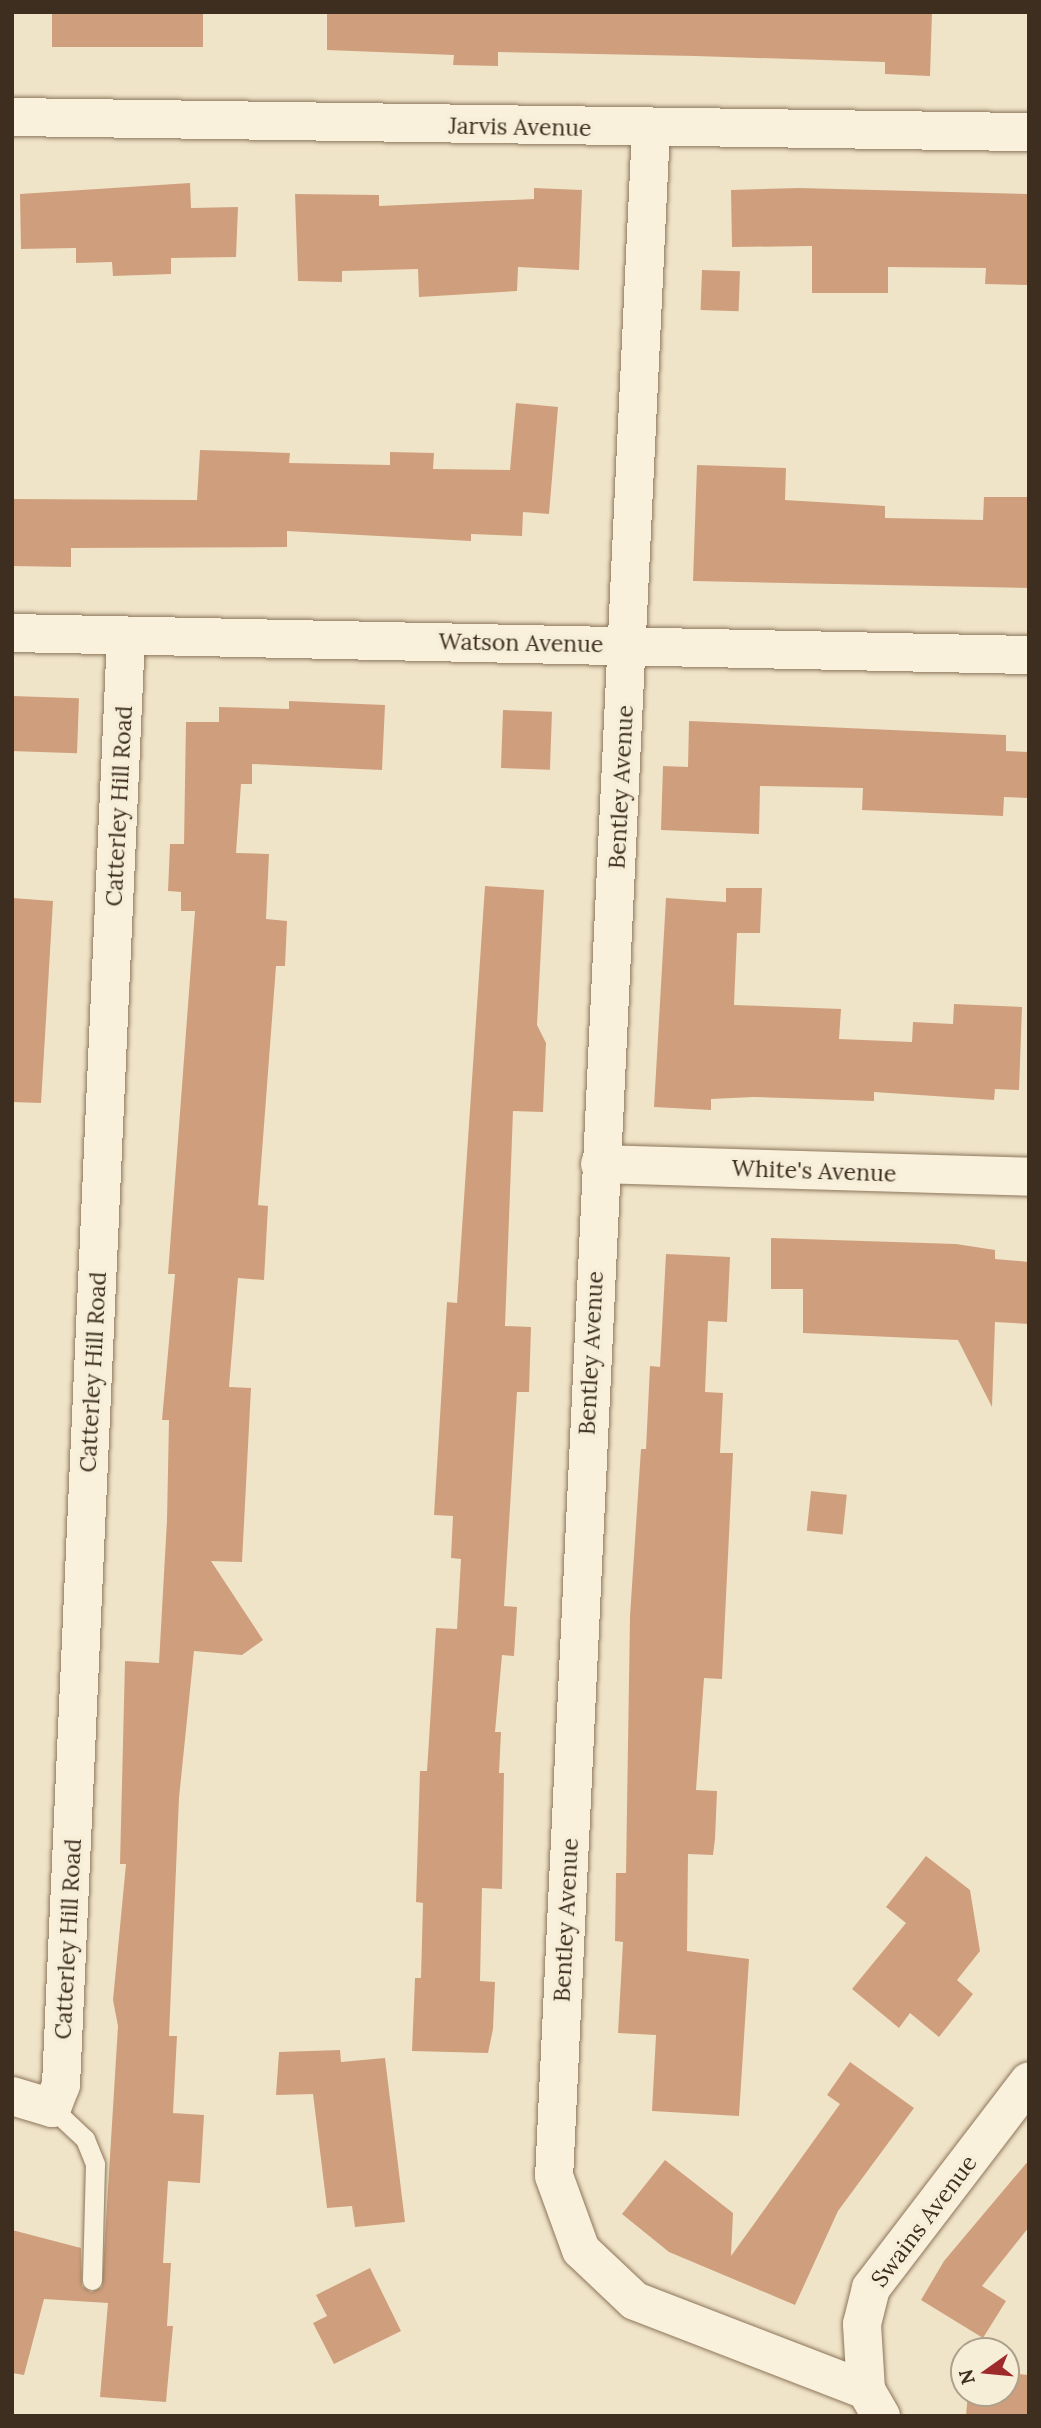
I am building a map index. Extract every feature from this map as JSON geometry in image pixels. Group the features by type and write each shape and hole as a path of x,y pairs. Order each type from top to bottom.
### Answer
{"street":[{"name":"Jarvis Avenue","path":"12,117 651,129 1029,132"},
{"name":"Bentley Avenue","path":"651,129 554,2176 581,2250 635,2301 874,2403"},
{"name":"Watson Avenue","path":"12,633 1029,655"},
{"name":"Catterley Hill Road","path":"52,2108 61,2085 126,635"},
{"name":"White's Avenue","path":"600,1164 1029,1177"},
{"name":"Swains Avenue","path":"874,2403 862,2324 871,2288 1029,2081"},
{"path":"12,2096 52,2108"}],"lane":[{"path":"52,2108 85,2139 96,2164 92,2280"}],"building":[{"path":"52,12 203,12 203,47 52,47"},
{"path":"327,12 932,12 930,76 885,74 885,62 695,56 498,52 498,66 453,65 454,55 327,50"},
{"path":"190,183 191,208 238,207 236,257 171,258 171,274 113,276 112,262 76,263 76,248 21,249 20,194"},
{"path":"534,188 582,190 579,270 518,267 517,291 419,297 418,269 342,271 342,282 298,281 295,194 379,195 379,206 534,199"},
{"path":"799,188 1029,194 1029,285 985,284 986,268 888,267 888,293 812,293 812,246 732,247 731,190"},
{"path":"702,270 740,271 739,311 701,310"},
{"path":"516,403 558,407 549,514 523,512 522,536 471,534 471,541 287,531 287,547 71,548 71,567 12,566 12,499 197,500 200,450 290,453 289,463 390,465 390,452 434,453 433,469 510,470"},
{"path":"697,465 786,468 785,500 885,506 885,518 983,520 984,497 1029,497 1029,588 693,581"},
{"path":"12,696 79,698 77,753 12,751"},
{"path":"289,701 385,705 382,770 252,764 252,784 241,784 236,853 269,854 266,919 287,921 285,966 276,966 258,1205 268,1206 264,1280 238,1278 229,1387 251,1388 242,1562 211,1561 263,1640 242,1655 194,1651 179,1798 169,2036 177,2036 173,2113 204,2115 200,2183 168,2181 163,2263 171,2263 167,2326 173,2326 166,2402 100,2397 108,2303 44,2299 24,2375 12,2373 12,2230 81,2248 82,2286 91,2292 102,2287 118,2026 113,2000 126,1864 120,1864 125,1661 159,1663 167,1520 169,1420 162,1420 175,1274 168,1274 195,911 181,911 181,892 168,891 170,844 184,844 186,722 219,722 219,707 289,709"},
{"path":"503,710 552,712 550,770 501,768"},
{"path":"689,721 1006,735 1006,751 1029,752 1028,798 1004,797 1003,816 862,810 863,788 760,786 759,834 661,830 663,766 688,767"},
{"path":"485,886 544,890 537,1025 546,1043 543,1112 513,1111 505,1326 531,1327 529,1392 517,1392 504,1606 517,1607 514,1656 502,1655 495,1732 501,1732 499,1773 504,1773 502,1889 482,1888 480,1981 495,1982 493,2029 488,2053 412,2051 415,1978 421,1978 423,1903 416,1902 420,1771 427,1771 436,1628 457,1629 461,1559 451,1558 453,1516 434,1515 447,1302 457,1303"},
{"path":"726,888 762,888 760,933 737,933 734,1005 841,1009 839,1039 912,1042 913,1022 953,1024 954,1004 1022,1007 1019,1090 995,1089 994,1100 874,1092 874,1101 754,1097 711,1099 711,1110 654,1107 666,898 726,902"},
{"path":"12,898 53,901 41,1103 12,1102"},
{"path":"771,1238 956,1244 995,1250 995,1259 1029,1262 1029,1324 995,1322 992,1407 958,1340 803,1333 803,1289 771,1289"},
{"path":"666,1254 730,1257 727,1322 708,1321 705,1392 723,1393 720,1453 733,1453 722,1679 704,1678 696,1790 717,1791 715,1839 713,1855 688,1854 687,1951 749,1959 739,2116 652,2111 656,2035 618,2033 623,1942 615,1941 616,1873 626,1873 630,1616 641,1449 646,1449 650,1366 660,1367"},
{"path":"811,1491 847,1495 843,1535 807,1531"},
{"path":"926,1856 970,1890 980,1951 957,1980 973,1994 939,2037 910,2013 899,2028 852,1989 906,1923 886,1907"},
{"path":"340,2050 341,2062 385,2058 405,2222 355,2227 352,2206 327,2208 313,2094 276,2095 279,2052"},
{"path":"850,2062 914,2108 838,2211 795,2305 669,2252 622,2214 665,2160 733,2213 731,2256 840,2104 827,2095"},
{"path":"1029,2160 1029,2227 982,2286 1006,2301 984,2337 921,2300 944,2261"},
{"path":"370,2268 401,2331 334,2364 313,2323 327,2316 316,2295"},
{"path":"1020,2374 1029,2375 1029,2416 966,2416 967,2407 1020,2407"}]}
